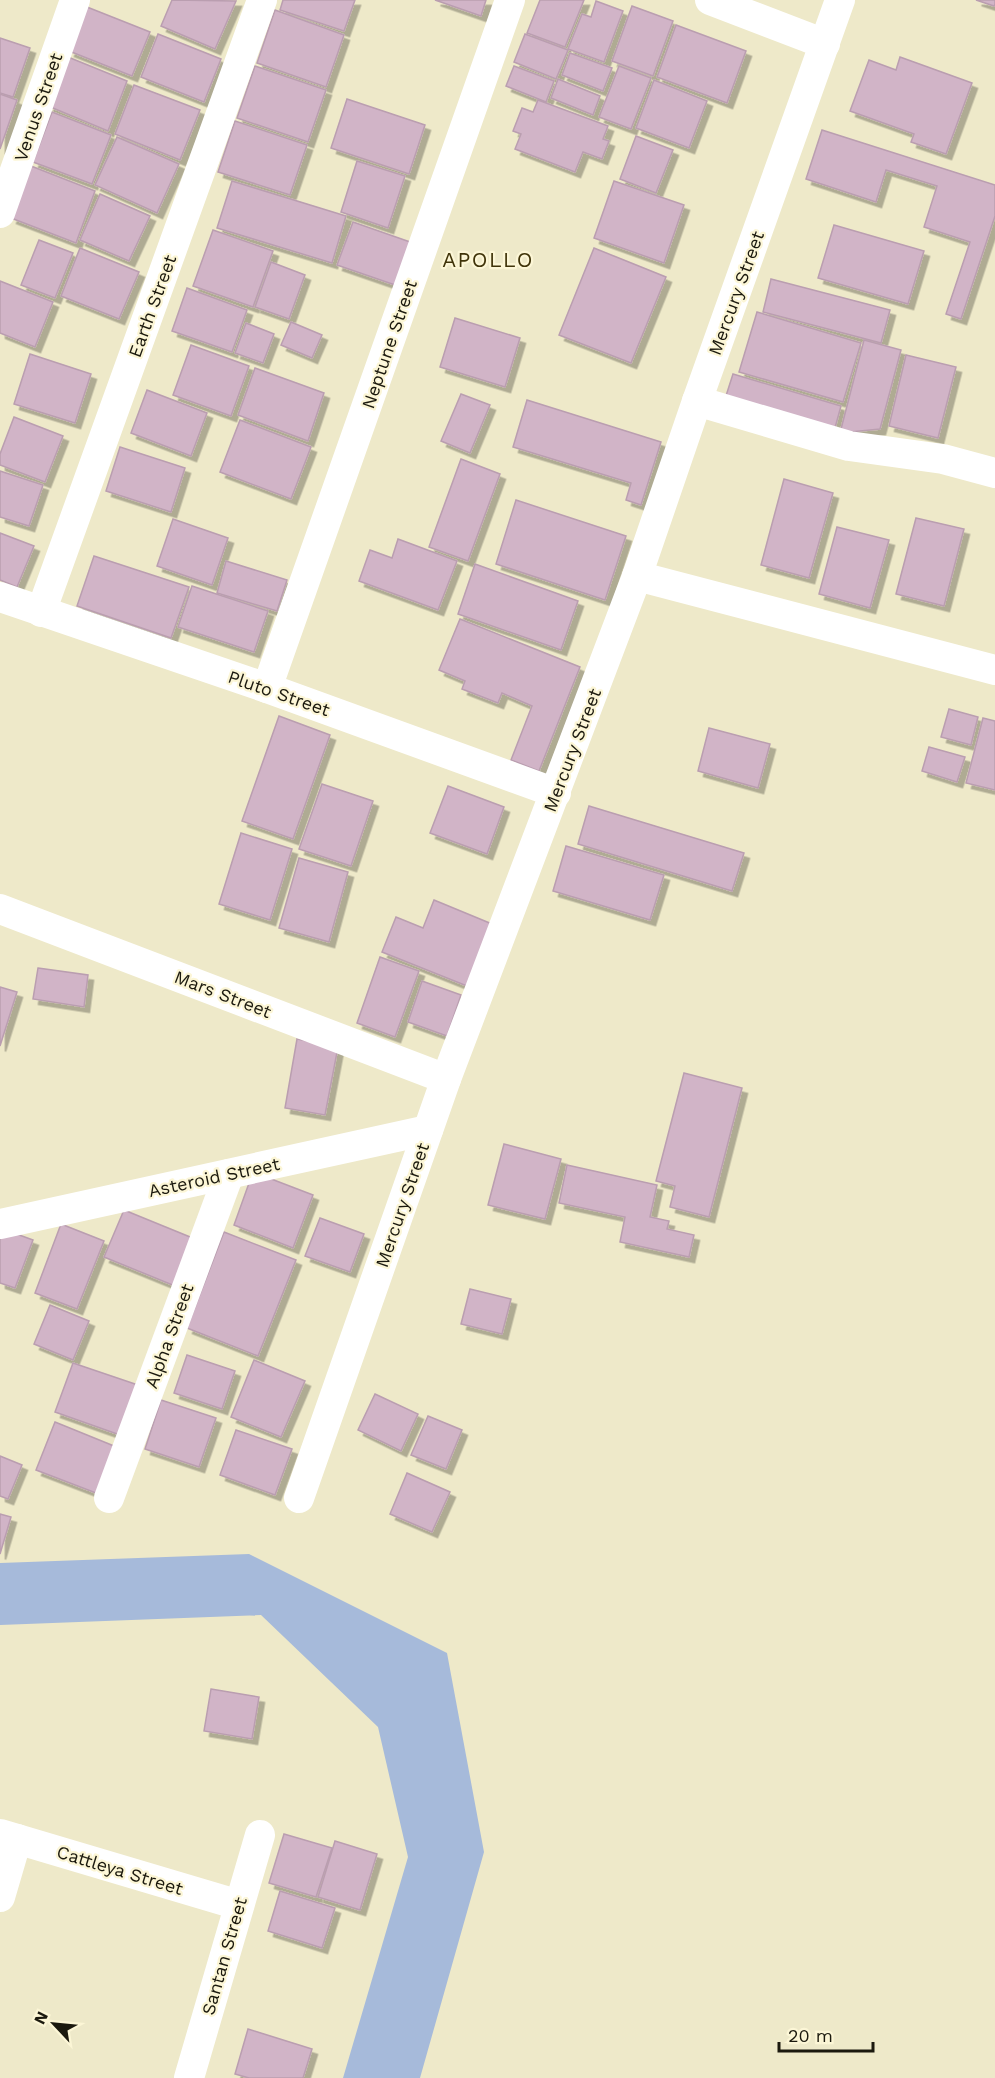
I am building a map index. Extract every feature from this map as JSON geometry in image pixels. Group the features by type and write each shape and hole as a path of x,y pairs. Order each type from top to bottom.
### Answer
{"street":[{"name":"Venus Street","path":"0,213 75,0"},
{"name":"Earth Street","path":"41,612 262,0"},
{"name":"Neptune Street","path":"267,688 510,0"},
{"path":"710,0 825,44"},
{"name":"Mercury Street","path":"299,1498 446,1079 637,576 840,0"},
{"path":"697,401 849,446 943,459 995,472"},
{"path":"637,576 995,670"},
{"name":"Pluto Street","path":"0,597 267,688 556,793"},
{"name":"Mars Street","path":"0,909 446,1079"},
{"name":"Asteroid Street","path":"0,1224 428,1130"},
{"name":"Alpha Street","path":"109,1498 229,1174"},
{"name":"Santan Street","path":"189,2078 260,1835"},
{"path":"0,1897 9,1837"},
{"name":"Cattleya Street","path":"9,1837 239,1905"}],"water":[{"path":"249,1554 447,1653 484,1852 420,2078 343,2078 408,1857 378,1727 261,1615 0,1625 0,1563"}],"building":[{"path":"172,0 236,1 215,49 161,26"},
{"path":"283,0 355,0 344,31 280,10"},
{"path":"435,0 486,0 481,16"},
{"path":"540,0 584,0 565,47 527,33"},
{"path":"976,0 995,0 995,4 994,6"},
{"path":"596,1 623,11 604,62 568,49 582,14 591,17"},
{"path":"632,6 673,21 653,76 612,61"},
{"path":"87,7 150,32 132,76 69,51"},
{"path":"275,10 344,35 326,87 257,63"},
{"path":"676,25 746,51 727,103 657,77"},
{"path":"158,34 221,59 204,102 141,77"},
{"path":"525,34 568,50 556,79 514,62"},
{"path":"0,38 30,48 13,97 0,93"},
{"path":"570,53 612,68 603,91 562,75"},
{"path":"68,57 127,81 108,131 48,106"},
{"path":"900,57 972,83 946,154 911,142 914,134 850,111 869,60 896,70"},
{"path":"255,66 326,90 308,142 237,118"},
{"path":"514,66 554,81 546,102 506,86"},
{"path":"619,66 651,78 631,129 599,117"},
{"path":"558,79 600,96 593,115 551,98"},
{"path":"654,80 707,101 689,148 636,128"},
{"path":"134,85 200,110 180,160 115,134"},
{"path":"0,94 17,100 0,149"},
{"path":"347,99 425,125 409,174 331,148"},
{"path":"538,100 608,126 603,139 609,141 602,159 583,152 575,172 515,149 521,134 513,131 522,108 533,112"},
{"path":"52,112 111,135 92,184 33,162"},
{"path":"235,121 307,145 290,195 218,172"},
{"path":"822,130 995,185 995,216 961,319 946,314 970,242 924,227 937,186 886,170 876,202 806,179"},
{"path":"636,136 673,150 656,193 620,179"},
{"path":"117,137 179,164 157,213 95,185"},
{"path":"357,161 405,176 388,228 341,212"},
{"path":"31,166 95,191 76,243 11,218"},
{"path":"232,181 346,216 332,263 217,228"},
{"path":"614,181 684,205 664,263 594,238"},
{"path":"100,194 150,216 129,261 80,240"},
{"path":"353,222 413,243 398,286 337,265"},
{"path":"834,225 924,251 908,304 818,278"},
{"path":"213,230 273,251 253,307 193,286"},
{"path":"39,240 73,253 55,298 21,285"},
{"path":"80,248 139,272 119,319 61,296"},
{"path":"594,248 666,277 631,363 559,335"},
{"path":"271,262 305,275 289,319 255,307"},
{"path":"771,279 890,310 881,343 763,312"},
{"path":"0,281 53,302 35,347 0,333"},
{"path":"187,288 247,310 232,352 172,331"},
{"path":"757,312 861,343 843,402 739,372"},
{"path":"455,318 520,338 505,387 440,367"},
{"path":"291,322 322,335 312,358 281,345"},
{"path":"246,323 274,334 263,363 235,353"},
{"path":"864,340 901,350 880,429 840,433"},
{"path":"191,345 249,366 231,416 173,395"},
{"path":"30,354 91,374 75,423 14,404"},
{"path":"906,355 956,367 938,438 889,426"},
{"path":"255,368 324,393 308,441 238,415"},
{"path":"733,374 841,406 833,435 724,402"},
{"path":"147,390 207,413 191,456 131,433"},
{"path":"461,394 490,405 470,453 441,441"},
{"path":"527,400 661,442 641,505 626,500 631,483 513,447"},
{"path":"14,417 63,436 45,482 0,465 0,454"},
{"path":"240,420 311,447 291,499 220,472"},
{"path":"120,447 185,468 171,512 106,491"},
{"path":"461,459 500,474 468,561 429,547"},
{"path":"0,471 43,485 29,526 0,517"},
{"path":"784,479 833,493 809,578 761,565"},
{"path":"516,500 626,536 605,600 496,564"},
{"path":"916,518 964,529 944,606 896,594"},
{"path":"173,519 228,538 212,585 157,566"},
{"path":"837,527 889,540 870,608 819,594"},
{"path":"0,533 34,546 17,587 0,580"},
{"path":"398,539 457,561 438,610 359,581 370,550 392,558"},
{"path":"94,556 189,587 171,638 77,606"},
{"path":"226,561 287,580 277,611 217,593"},
{"path":"475,564 578,601 561,650 458,614"},
{"path":"192,586 268,611 254,652 178,627"},
{"path":"460,619 580,667 539,771 511,760 532,706 502,693 498,703 462,689 465,681 439,670"},
{"path":"949,709 978,717 971,745 941,737"},
{"path":"279,716 330,735 293,839 242,821"},
{"path":"983,718 995,721 995,790 966,783"},
{"path":"709,728 770,744 758,788 698,771"},
{"path":"929,747 965,757 957,782 922,771"},
{"path":"322,784 373,801 351,866 299,849"},
{"path":"448,786 504,807 487,854 430,833"},
{"path":"589,806 744,853 732,891 578,844"},
{"path":"241,833 292,849 270,920 219,904"},
{"path":"566,846 664,875 650,920 553,891"},
{"path":"299,858 348,872 329,942 279,928"},
{"path":"434,900 492,924 467,986 382,952 396,917 423,928"},
{"path":"380,957 419,971 395,1037 357,1023"},
{"path":"38,968 88,975 84,1007 33,999"},
{"path":"422,981 461,995 447,1036 408,1022"},
{"path":"0,987 17,992 0,1046"},
{"path":"297,1039 338,1047 325,1115 285,1108"},
{"path":"684,1073 742,1088 709,1217 670,1207 675,1186 656,1181"},
{"path":"504,1144 561,1159 545,1219 488,1205"},
{"path":"567,1165 657,1185 650,1217 669,1221 667,1229 694,1235 689,1257 620,1242 625,1217 559,1203"},
{"path":"253,1172 313,1195 293,1248 234,1225"},
{"path":"124,1210 195,1239 175,1286 104,1257"},
{"path":"320,1218 364,1234 350,1272 305,1256"},
{"path":"61,1224 104,1241 77,1309 35,1293"},
{"path":"0,1228 33,1240 15,1288 0,1283"},
{"path":"224,1232 296,1260 258,1356 187,1328"},
{"path":"470,1289 511,1299 502,1334 461,1324"},
{"path":"50,1305 89,1321 73,1360 34,1344"},
{"path":"187,1355 235,1371 222,1409 174,1393"},
{"path":"254,1360 305,1381 281,1437 231,1417"},
{"path":"73,1363 138,1385 120,1435 55,1412"},
{"path":"375,1394 418,1414 401,1451 358,1430"},
{"path":"161,1400 216,1418 199,1467 145,1449"},
{"path":"428,1416 462,1430 446,1469 411,1455"},
{"path":"55,1422 114,1446 96,1493 36,1470"},
{"path":"236,1430 292,1449 275,1495 220,1475"},
{"path":"0,1456 22,1465 8,1499 0,1496"},
{"path":"407,1473 450,1492 432,1532 390,1514"},
{"path":"0,1514 11,1517 0,1554"},
{"path":"211,1689 259,1697 252,1739 204,1731"},
{"path":"284,1834 332,1848 316,1897 269,1883"},
{"path":"335,1841 377,1854 360,1910 318,1897"},
{"path":"280,1891 335,1908 322,1948 268,1931"},
{"path":"248,2029 312,2049 303,2078 249,2078 235,2074"}],"district":[{"name":"APOLLO","path":"488,259"}]}
